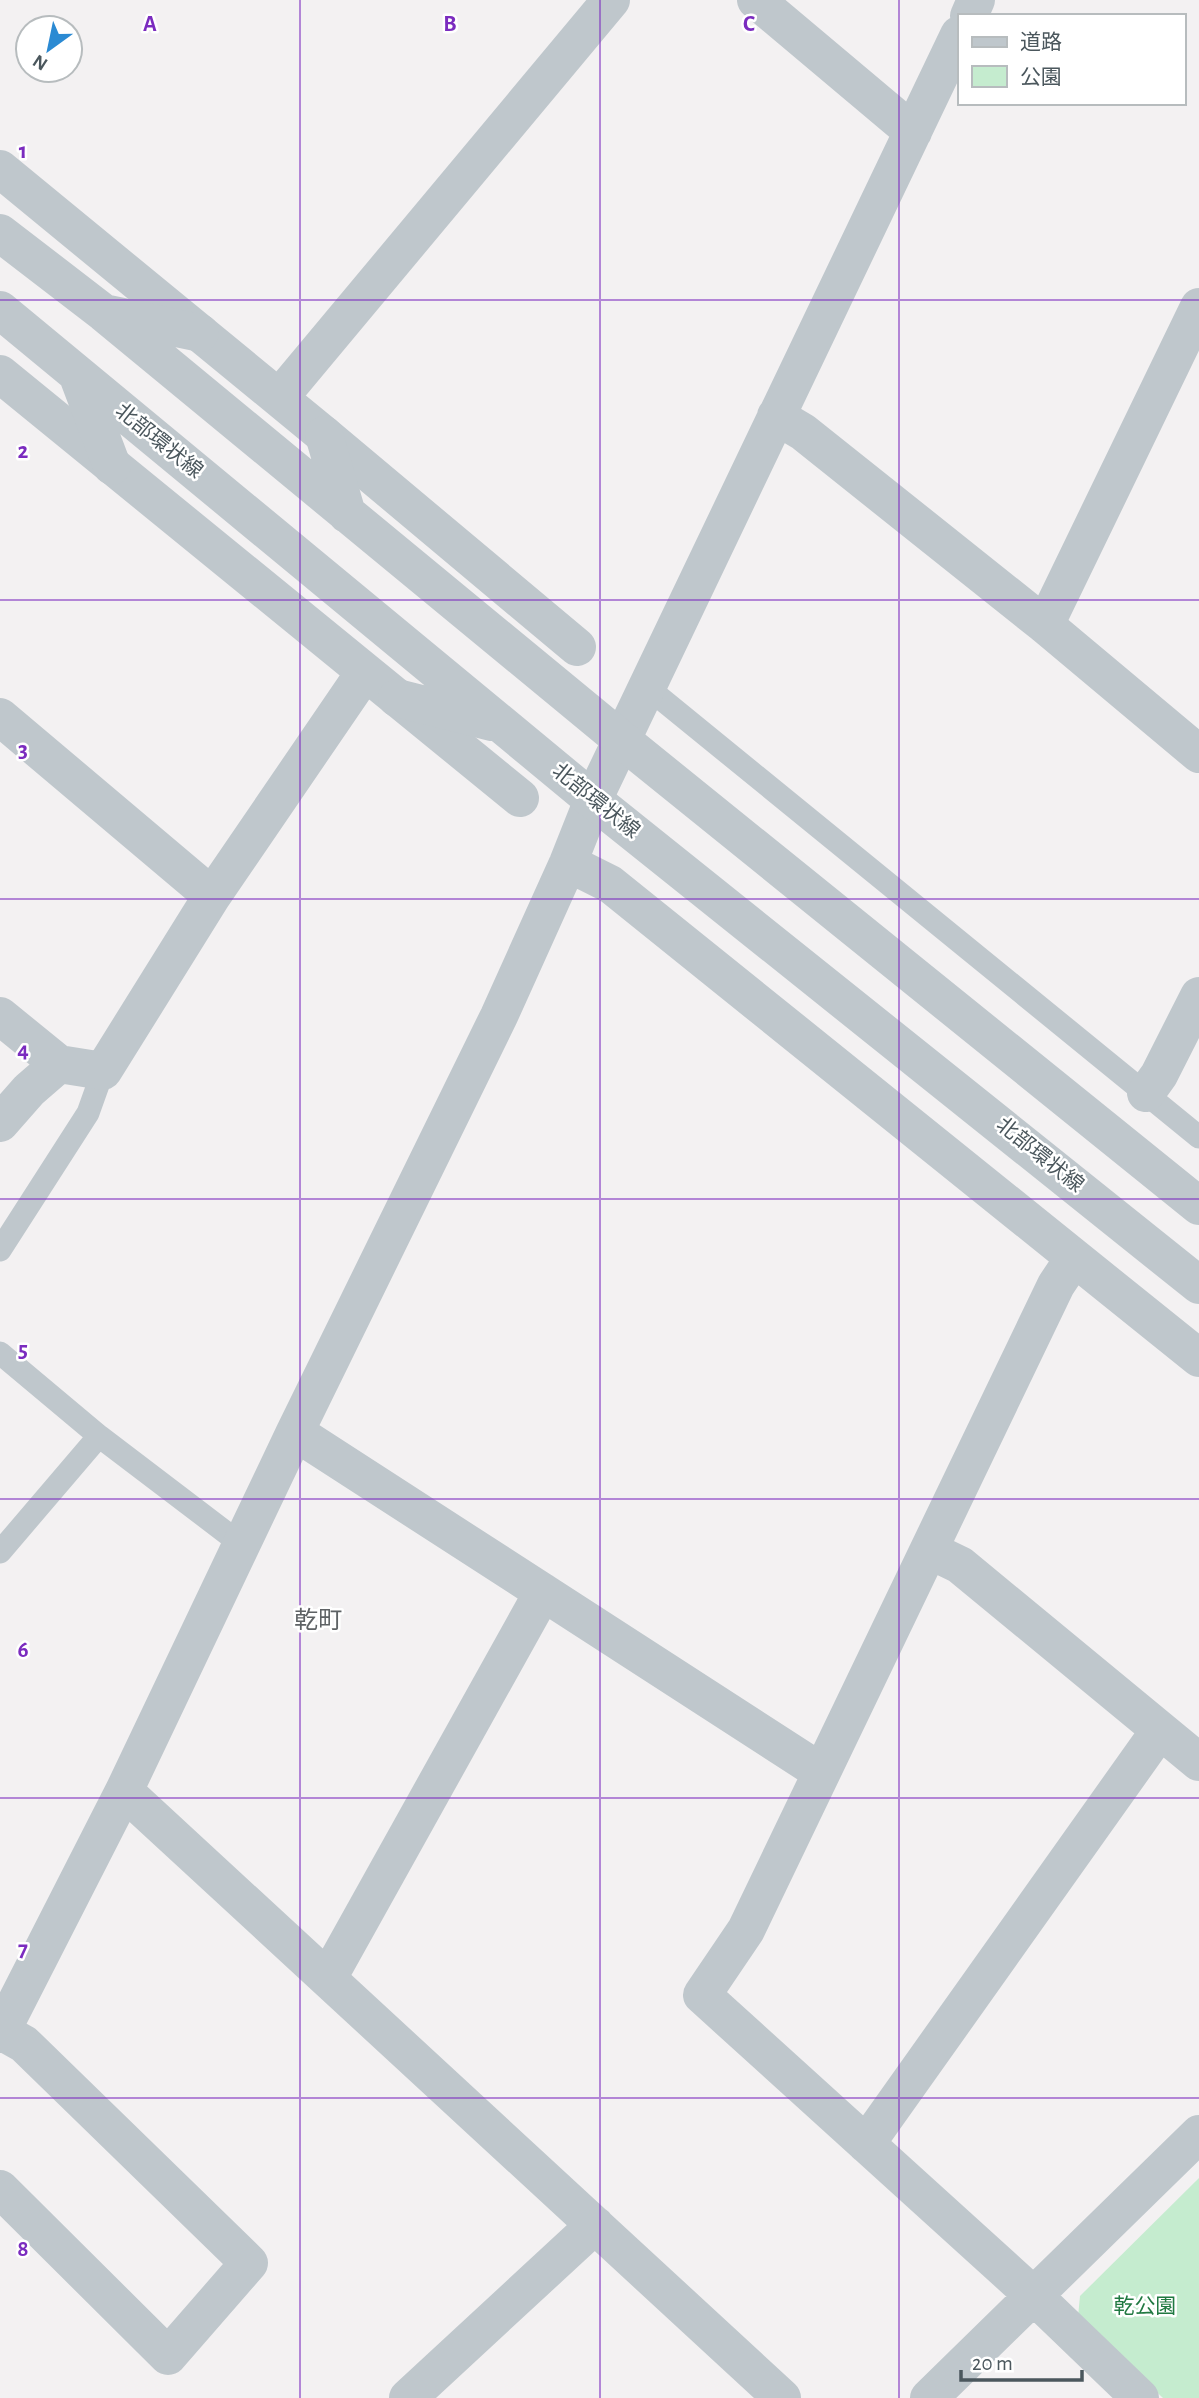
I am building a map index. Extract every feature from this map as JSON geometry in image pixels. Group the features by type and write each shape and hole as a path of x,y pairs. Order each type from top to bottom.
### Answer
{"street":[{"path":"279,398 611,0"},
{"path":"755,0 913,132"},
{"path":"0,2189 168,2356 249,2263 24,2044 1,2033 10,1987 124,1791 295,1432 499,1016 568,863 593,800 649,688 958,37"},
{"path":"0,169 577,647"},
{"path":"0,233 104,313 622,741 1199,1206"},
{"path":"1045,625 1199,307"},
{"name":"北部環状線","path":"0,310 593,800 1199,1285"},
{"path":"104,313 200,333"},
{"path":"0,374 520,798"},
{"path":"77,374 112,466"},
{"path":"776,416 803,432 1045,625 1199,754"},
{"path":"324,435 347,514"},
{"path":"0,1016 59,1064 103,1071 212,896 365,672"},
{"path":"397,698 504,726"},
{"path":"0,718 212,896"},
{"path":"568,863 610,884 1199,1359"},
{"path":"1146,1093 1159,1075 1199,996"},
{"path":"0,1124 29,1090 59,1064"},
{"path":"1074,1258 1056,1285 746,1930 702,1995 1034,2296 1140,2398"},
{"path":"295,1432 821,1772"},
{"path":"929,1550 960,1565 1199,1762"},
{"path":"328,1978 543,1592"},
{"path":"866,2144 1160,1730"},
{"path":"124,1791 595,2225 760,2391"},
{"path":"929,2398 1199,2134"},
{"path":"408,2398 595,2225"}],"lane":[{"path":"649,688 1199,1137"},
{"path":"0,1250 88,1113 103,1071"},
{"path":"0,1353 99,1436 241,1544"},
{"path":"0,1552 99,1436"}],"green space":[{"name":"乾公園","path":"1199,2178 1199,2398 1163,2398 1078,2317 1080,2296"}],"district":[{"name":"乾町","path":"318,1621"}]}
